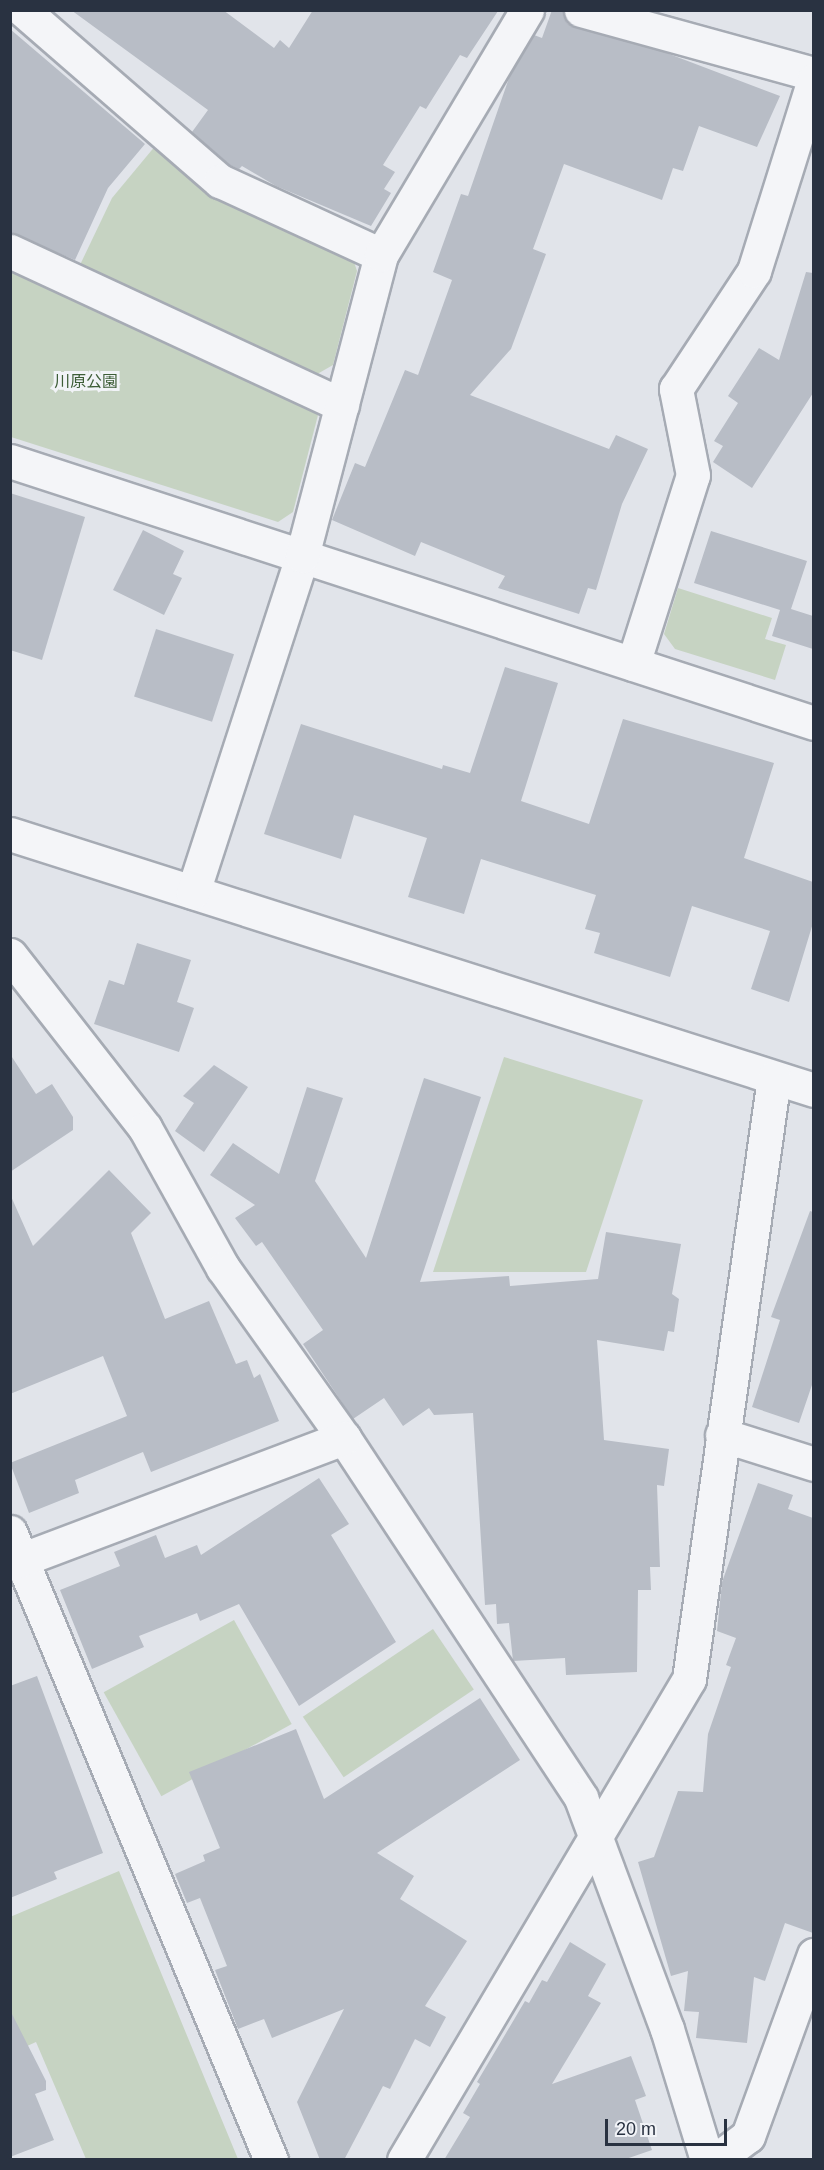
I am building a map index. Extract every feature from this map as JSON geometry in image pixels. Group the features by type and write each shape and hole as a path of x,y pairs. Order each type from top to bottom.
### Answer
{"street":[{"path":"23,10 220,181 381,255"},
{"path":"580,10 813,74"},
{"path":"193,892 302,556 381,255 523,12"},
{"path":"633,664 693,475 676,389 754,271 813,80"},
{"path":"10,251 342,405"},
{"path":"10,461 813,723"},
{"path":"10,834 813,1089"},
{"path":"10,955 145,1128 223,1268 344,1437 581,1798 667,2029 707,2160"},
{"path":"404,2160 689,1679 774,1078"},
{"path":"722,1435 813,1464"},
{"path":"271,2160 14,1552 344,1437"},
{"path":"716,2160 748,2136 813,1955"}],"green space":[{"path":"156,145 352,256 357,271 333,365 312,377 79,267 112,198"},
{"name":"川原公園","path":"11,264 304,401 318,415 293,512 278,522 11,437"},
{"path":"678,588 772,618 765,639 786,645 775,680 675,649 664,634"},
{"path":"504,1057 643,1100 586,1272 433,1272"},
{"path":"234,1620 292,1724 161,1796 104,1692"},
{"path":"433,1629 474,1690 344,1777 303,1717"},
{"path":"119,1871 238,2159 86,2159 36,2042 25,2047 11,2012 10,1917"}],"building":[{"path":"71,10 223,10 274,48 280,40 289,48 313,10 498,11 467,58 460,55 426,109 420,106 383,165 395,172 384,189 391,193 371,226 276,186 242,166 239,169 230,165 192,132 208,110"},
{"path":"552,10 563,10 567,23 576,28 664,52 780,96 757,147 699,126 683,171 673,168 662,200 564,164 533,249 546,254 511,349 470,395 609,449 616,435 648,449 622,504 596,590 588,588 579,614 498,588 505,576 421,542 415,556 332,520 355,463 365,467 405,370 418,375 452,280 433,272 461,194 468,196 509,78 534,35 542,38"},
{"path":"10,29 145,144 108,188 75,260 10,233"},
{"path":"806,272 813,273 813,393 752,488 713,462 723,446 714,441 738,403 728,396 759,348 779,360"},
{"path":"10,493 85,517 42,660 10,650"},
{"path":"143,530 184,551 173,574 182,578 164,615 113,590"},
{"path":"711,531 807,561 791,609 813,616 813,649 772,636 780,610 694,583"},
{"path":"156,629 234,654 212,722 134,697"},
{"path":"505,667 558,683 521,801 589,824 623,719 774,763 744,858 813,882 813,923 789,1002 751,989 770,931 692,906 670,977 594,953 600,933 585,929 596,895 481,859 464,914 408,897 427,838 354,815 341,859 264,834 301,724 442,769 443,765 470,773"},
{"path":"137,943 191,960 177,1002 194,1008 179,1052 94,1024 109,980 124,985"},
{"path":"10,1054 36,1094 52,1084 73,1117 73,1130 10,1172"},
{"path":"214,1065 248,1087 204,1152 175,1131 194,1103 183,1096"},
{"path":"424,1078 481,1097 420,1282 509,1276 510,1286 598,1279 606,1232 681,1244 672,1294 679,1299 674,1332 668,1331 664,1351 597,1340 604,1440 669,1449 664,1486 657,1485 660,1567 650,1567 651,1590 638,1590 637,1672 566,1675 565,1658 513,1661 509,1623 497,1624 496,1604 485,1605 473,1413 434,1415 429,1408 403,1426 384,1398 353,1419 303,1344 323,1330 262,1242 256,1246 235,1218 255,1205 210,1175 233,1143 279,1174 307,1087 343,1098 315,1181 366,1258"},
{"path":"109,1170 151,1213 131,1233 165,1319 209,1301 236,1364 247,1360 254,1378 260,1374 279,1421 151,1472 143,1452 75,1480 79,1493 29,1513 10,1463 127,1416 103,1356 10,1394 10,1194 33,1246"},
{"path":"810,1211 813,1212 813,1382 799,1423 752,1407 780,1320 771,1317"},
{"path":"319,1478 349,1524 331,1535 396,1642 299,1706 239,1604 200,1621 197,1613 139,1636 144,1647 92,1669 60,1590 120,1566 114,1552 156,1535 165,1558 197,1545 201,1555"},
{"path":"758,1483 793,1495 788,1509 813,1518 813,1933 785,1923 765,1981 754,1977 747,2043 696,2038 699,2012 684,2011 688,1971 671,1976 638,1862 654,1857 678,1791 703,1792 708,1734 731,1667 726,1665 736,1638 717,1631 722,1582"},
{"path":"37,1676 103,1853 54,1872 57,1879 10,1898 10,1686"},
{"path":"480,1698 520,1760 377,1853 414,1876 400,1899 467,1941 425,2006 446,2017 430,2047 415,2039 390,2089 383,2086 344,2160 320,2160 297,2102 344,2009 272,2038 264,2019 238,2029 215,1970 227,1966 200,1898 187,1903 175,1874 205,1861 203,1855 220,1848 189,1772 296,1729 324,1799"},
{"path":"570,1942 606,1964 588,1996 601,2003 552,2084 631,2056 646,2096 635,2100 652,2150 623,2160 444,2160 470,2117 463,2113 480,2084 477,2082 525,2001 529,2003 542,1980 547,1982"},
{"path":"10,2010 46,2081 46,2090 35,2094 54,2140 10,2157"}]}
